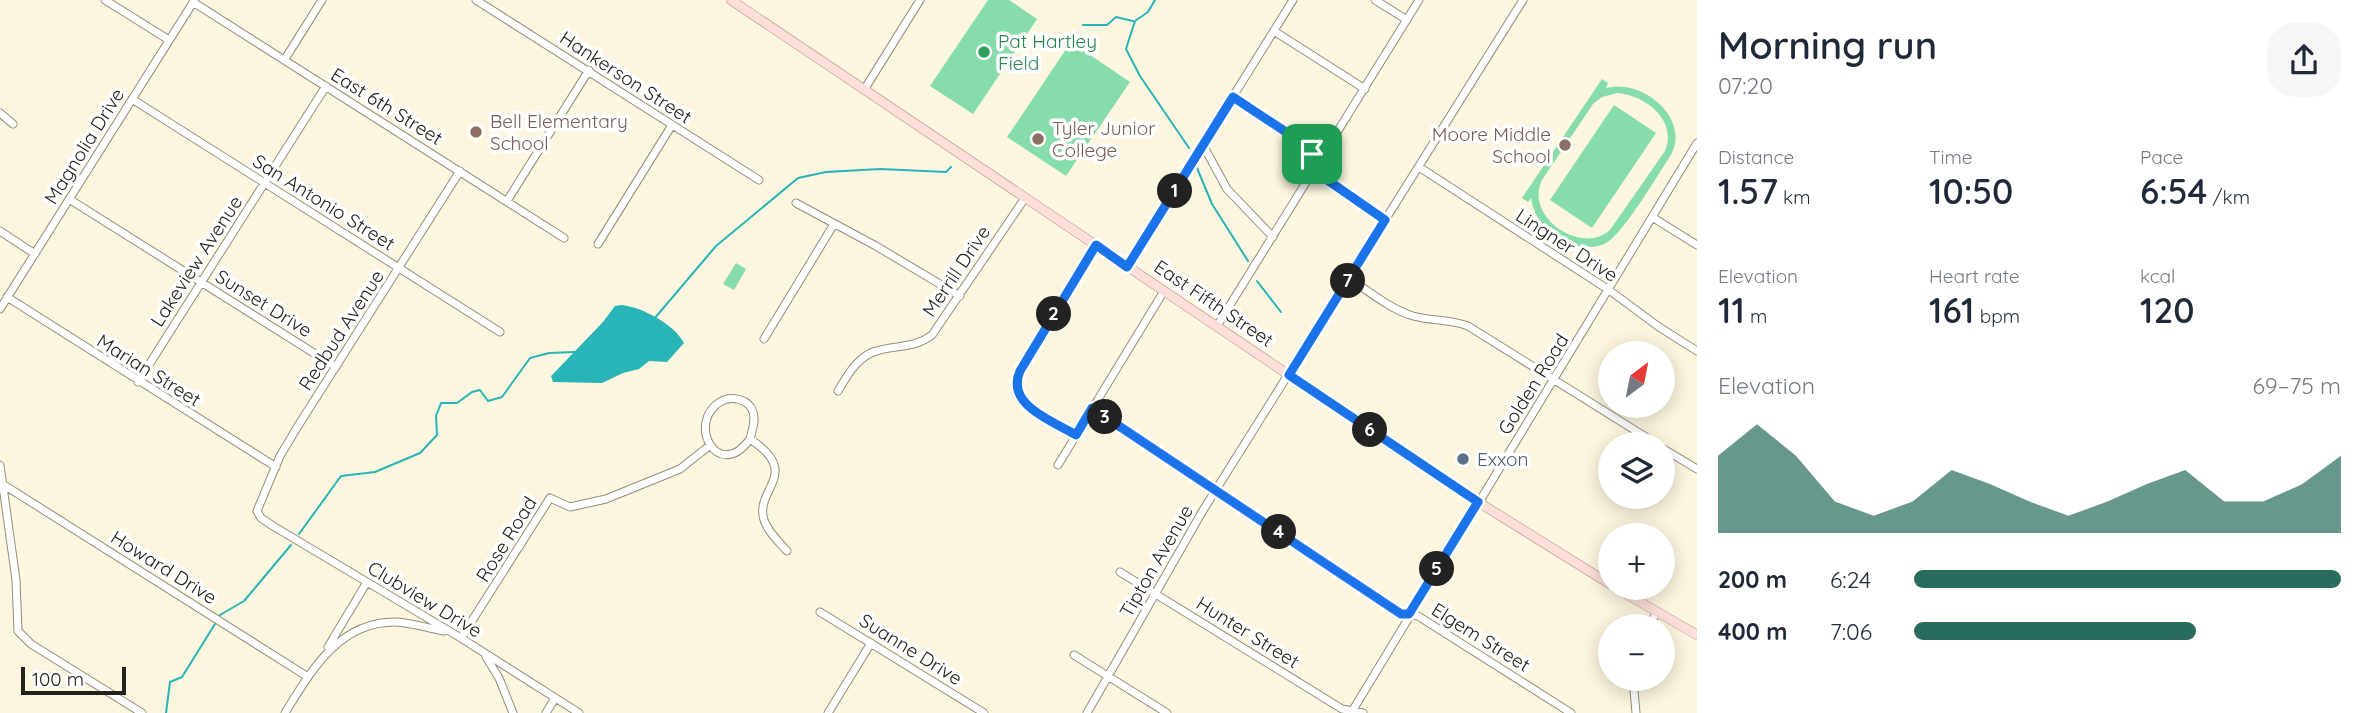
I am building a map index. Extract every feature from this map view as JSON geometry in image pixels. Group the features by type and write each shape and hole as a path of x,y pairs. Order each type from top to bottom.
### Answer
{"main road":[{"name":"East Fifth Street","path":"731,0 1478,502 1598,577"},
{"path":"1636,600 1697,635"}],"street":[{"path":"105,0 169,40"},
{"path":"285,59 322,0"},
{"name":"Hankerson Street","path":"476,0 759,180"},
{"path":"864,90 920,0"},
{"path":"1127,267 1293,0"},
{"path":"1375,0 1407,20"},
{"path":"1217,327 1419,0"},
{"name":"Tipton Avenue","path":"1087,713 1154,593 1217,489 1523,0"},
{"name":"Magnolia Drive","path":"0,309 194,1"},
{"name":"East 6th Street","path":"194,1 564,239"},
{"path":"1274,31 1365,89"},
{"path":"507,201 589,70"},
{"name":"Lakeview Avenue","path":"138,382 326,86"},
{"path":"1233,97 1295,138 1312,154 1323,177 1385,220"},
{"name":"San Antonio Street","path":"132,99 500,332"},
{"path":"0,113 13,124"},
{"path":"598,244 672,125"},
{"name":"Golden Road","path":"1353,711 1409,614 1697,143"},
{"path":"1203,145 1227,189 1273,237"},
{"name":"Lingner Drive","path":"1419,167 1609,290 1697,351"},
{"name":"Redbud Avenue","path":"257,511 298,426 460,171"},
{"name":"Merrill Drive","path":"838,391 856,364 872,352 915,345 932,335 1025,198"},
{"name":"Sunset Drive","path":"69,199 336,367"},
{"path":"796,203 960,296"},
{"path":"1652,217 1697,245"},
{"path":"764,339 834,224"},
{"path":"0,231 35,254"},
{"path":"1076,435 1028,406 1022,401 1016,386 1020,371 1096,245"},
{"path":"1350,278 1405,313 1468,326 1637,432"},
{"path":"1058,465 1164,291"},
{"name":"Marian Street","path":"6,298 276,467"},
{"path":"730,399 746,402 754,418 750,439 741,451 733,455 709,446 705,430 716,405 730,399"},
{"name":"Elgem Street","path":"1092,408 1401,614 1418,616 1572,713"},
{"path":"750,439 765,450 773,463 774,480 764,506 763,519 787,551"},
{"name":"Rose Road","path":"461,638 550,498 570,507 606,499 680,469 709,446"},
{"path":"1675,456 1697,469"},
{"path":"0,465 16,580 18,631 31,644 142,713"},
{"name":"Howard Drive","path":"4,485 307,677"},
{"name":"Clubview Drive","path":"257,511 273,526 461,638 579,713"},
{"name":"Hunter Street","path":"1120,572 1342,709 1363,713"},
{"path":"285,713 367,582"},
{"name":"Suanne Drive","path":"820,611 984,713"},
{"path":"322,657 342,639 375,624 403,622 452,633"},
{"path":"828,713 871,643"},
{"path":"482,652 499,678 513,713"},
{"path":"1074,655 1167,713"},
{"path":"1634,691 1636,713"},
{"path":"546,713 555,698"}],"green space":[{"name":"Pat Hartley Field","path":"988,0 1009,0 1037,19 973,114 930,86"},
{"path":"1071,42 1130,82 1066,176 1007,137"},
{"path":"1602,79 1608,83 1606,88 1620,86 1647,95 1668,114 1674,127 1675,141 1671,155 1630,218 1612,239 1604,244 1583,246 1562,240 1541,223 1531,198 1528,202 1522,198","holes":["1617,93 1648,104 1663,120 1668,140 1665,151 1610,230 1598,237 1585,238 1558,229 1541,207 1539,194 1542,180 1593,104 1602,97"]},
{"path":"1614,105 1656,133 1592,228 1550,200"},
{"path":"736,263 746,269 734,290 723,284"}],"water":[{"path":"621,305 657,318 673,329 684,343 667,362 649,361 639,369 602,383 553,382 551,376 615,306"}],"waterway":[{"path":"1155,0 1148,12 1135,21 1126,49 1140,76 1189,148"},
{"path":"1083,25 1107,25 1116,17 1133,21"},
{"path":"654,319 716,246 798,178 826,172 880,169 946,172 951,167"},
{"path":"1197,168 1212,204 1248,261"},
{"path":"1257,281 1281,312"},
{"path":"299,534 341,476 375,472 420,453 437,435 436,416 441,403 457,403 472,392 480,390 488,401 502,397 530,358 549,353 575,352"},
{"path":"220,615 244,601 291,545"},
{"path":"166,713 170,682 182,677 215,624"}],"place":[{"name":"Pat Hartley Field","path":"984,52"},
{"name":"Bell Elementary School","path":"476,132"},
{"name":"Tyler Junior College","path":"1038,139"},
{"name":"Moore Middle School","path":"1565,145"},
{"name":"Exxon","path":"1463,459"}],"route":[{"path":"1233,97 1270,119 1312,154 1323,177 1385,220 1289,375 1478,502 1409,614 1401,614 1092,408 1076,435 1028,406 1022,401 1016,386 1020,371 1096,245 1127,267 1233,97"}]}
